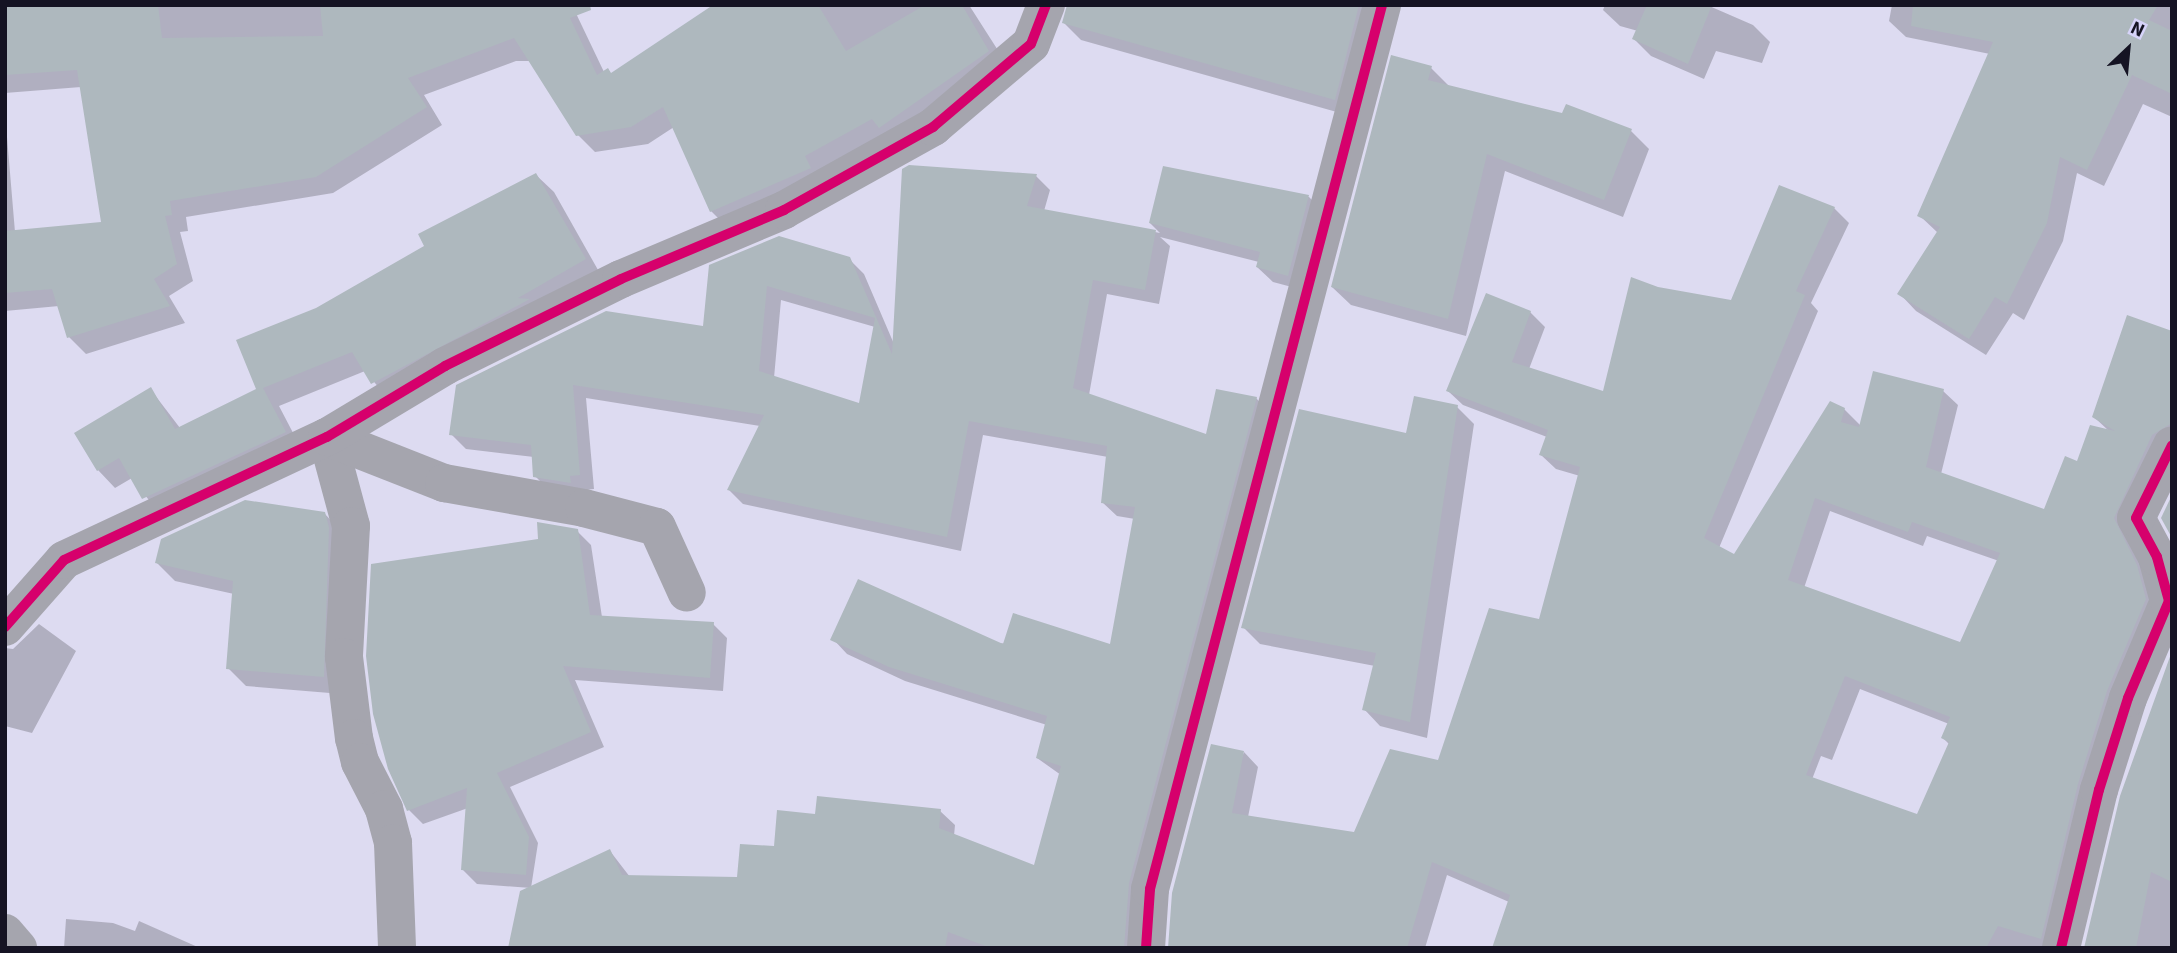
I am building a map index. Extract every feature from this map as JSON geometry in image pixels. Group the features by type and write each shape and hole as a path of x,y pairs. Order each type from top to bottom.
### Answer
{"street":[{"path":"5,627 64,560 327,437 444,366 621,279 784,210 933,127 1031,44 1046,5"},
{"path":"1146,948 1150,889 1382,5"},
{"path":"327,437 444,484 584,508 657,527 687,593"},
{"path":"327,437 351,526 344,657 354,738 360,762 384,808 393,843 397,948"},
{"path":"2061,948 2099,790 2128,698 2168,601 2157,556 2136,518 2172,445"},
{"path":"5,933 18,948"}],"building":[{"path":"5,5 158,5 162,38 323,36 320,5 590,5 591,10 570,18 597,75 608,68 611,73 713,5 818,5 846,51 925,5 962,5 989,51 879,128 872,119 805,156 811,168 710,212 663,107 631,127 576,136 514,38 408,78 427,107 316,177 170,201 172,215 165,216 177,264 154,279 170,306 67,338 52,289 5,293 5,231 101,222 77,70 5,75"},
{"path":"1067,5 1359,5 1335,100 1062,23"},
{"path":"1647,5 1712,5 1688,64 1632,39"},
{"path":"1913,5 2158,5 2149,20 2172,31 2172,94 2132,75 2087,170 2060,157 2047,223 2007,304 1995,297 1969,339 1897,294 1940,227 1917,216 1993,42 1911,26"},
{"path":"1391,55 1432,66 1428,80 1562,113 1566,104 1632,129 1604,200 1487,154 1448,319 1331,287"},
{"path":"909,165 1037,174 1027,206 1156,230 1145,290 1093,280 1073,388 1206,434 1216,389 1257,397 1129,883 1124,948 991,948 948,932 945,948 508,948 520,891 610,849 622,875 737,877 740,844 774,846 777,810 815,814 817,796 941,809 939,828 1034,865 1061,766 1036,758 1047,716 889,667 830,640 858,579 1003,644 1013,613 1110,644 1135,507 1101,503 1107,446 969,421 947,537 727,490 764,415 573,385 580,475 570,476 571,483 533,477 531,445 449,435 456,385 606,311 703,326 709,265 779,236 850,257 892,354 902,169","holes":["767,286 875,318 859,403 759,371"]},
{"path":"1163,166 1309,195 1288,276 1256,267 1260,252 1149,223"},
{"path":"536,173 586,259 518,298 530,299 371,384 352,352 263,388 286,432 142,499 119,458 97,471 74,433 151,387 175,429 256,389 236,340 316,308 424,246 418,234"},
{"path":"1779,185 1835,207 1796,291 1805,295 1704,538 1734,554 1830,401 1845,408 1841,422 1859,427 1873,371 1944,389 1926,467 2044,509 2065,456 2077,461 2090,425 2115,431 2092,417 2127,315 2172,331 2172,423 2152,435 2114,518 2137,565 2146,599 2107,691 2078,784 2041,939 1998,926 1986,948 1492,948 1510,895 1432,862 1407,948 1168,948 1172,893 1211,744 1244,751 1232,813 1354,832 1390,749 1438,760 1489,608 1539,619 1580,467 1539,455 1548,430 1446,391 1486,293 1531,311 1512,362 1603,391 1631,277 1658,287 1731,300","holes":["1815,498 1908,532 1912,522 2000,553 1960,642 1788,580","1845,676 1950,717 1941,738 1949,742 1917,814 1806,775"]},
{"path":"1414,396 1458,405 1410,722 1362,710 1376,653 1241,628 1299,409 1406,433"},
{"path":"2172,495 2172,538 2161,518"},
{"path":"245,500 325,512 329,528 324,677 226,669 233,581 155,563 161,539"},
{"path":"537,522 578,529 590,615 714,622 710,678 563,666 591,732 497,773 529,837 526,875 461,870 467,788 407,811 388,769 373,714 366,656 371,564 538,539"},
{"path":"2172,651 2172,882 2151,872 2136,948 2084,948 2120,796"}],"cycle path":[{"path":"5,627 64,560 327,437 445,366 621,279 784,210 933,127 1031,44 1046,5"},
{"path":"1146,948 1150,889 1382,5"},
{"path":"2061,948 2099,790 2128,698 2169,601 2157,557 2136,518 2172,445"}]}
